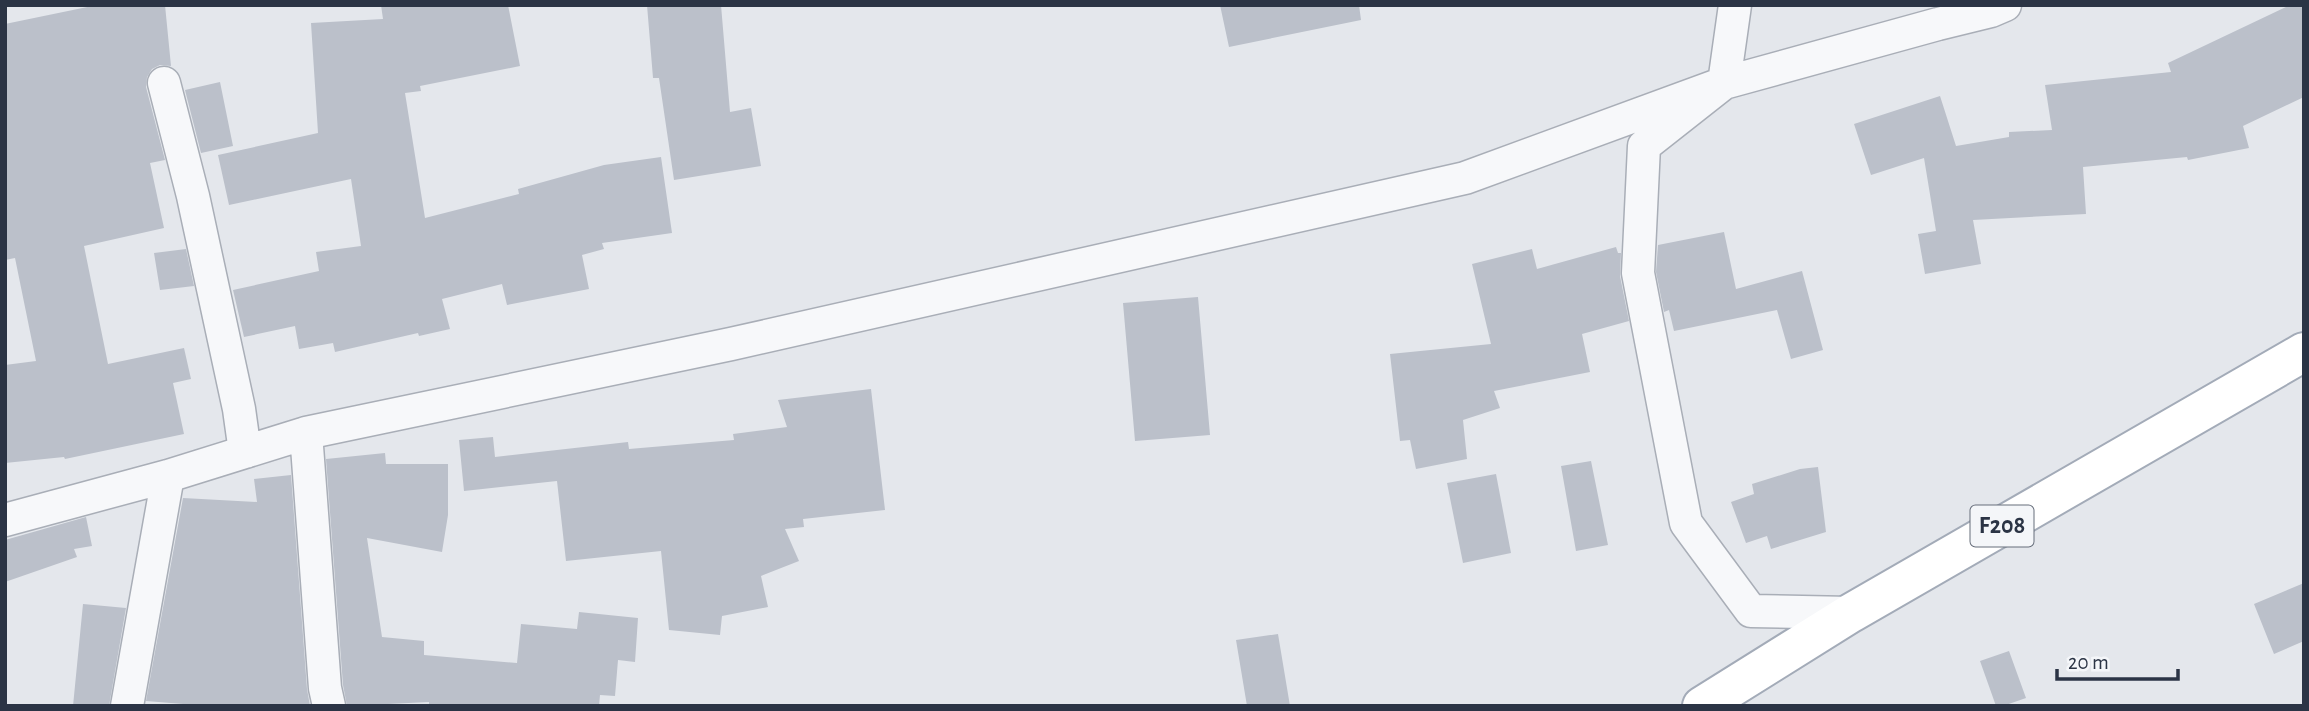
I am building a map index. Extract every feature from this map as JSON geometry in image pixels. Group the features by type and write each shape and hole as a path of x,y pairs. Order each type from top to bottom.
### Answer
{"main road":[{"name":"F208","path":"1702,706 1851,613 2304,352"}],"street":[{"path":"1735,5 1724,83 1644,146 1638,273 1686,523 1751,611 1851,613"},
{"path":"5,520 168,476 306,433 744,341 1465,178 1724,83 1945,14 1992,11 2005,5"},
{"path":"164,83 193,196 239,409 245,452"},
{"path":"306,433 325,688 329,706"},
{"path":"127,706 168,476"}],"building":[{"path":"97,5 165,5 171,66 160,65 152,69 147,77 146,87 165,160 150,163 164,228 84,246 108,364 184,348 191,379 173,383 184,434 65,459 5,463 5,365 36,361 15,258 5,260 5,24"},
{"path":"381,5 508,5 520,66 420,86 421,91 405,93 425,218 519,194 518,189 604,165 661,157 672,233 602,243 604,249 582,255 589,289 507,305 502,284 442,299 450,329 419,336 418,333 335,352 333,343 299,349 295,326 244,337 233,290 319,271 316,252 361,246 351,179 229,205 218,155 318,133 311,23 383,19"},
{"path":"647,5 721,5 730,112 751,108 761,166 674,180 659,78 653,78"},
{"path":"1220,5 1359,5 1361,20 1229,47"},
{"path":"2290,5 2304,5 2304,97 2243,126 2249,148 2188,160 2187,157 2083,167 2086,214 1973,220 1981,264 1925,274 1918,234 1936,231 1924,158 1871,175 1854,124 1940,96 1956,146 2009,137 2009,132 2052,130 2045,85 2171,72 2168,63"},
{"path":"220,82 233,146 201,153 185,90"},
{"path":"1724,232 1736,289 1802,271 1823,350 1791,359 1777,310 1674,331 1669,310 1664,312 1656,272 1658,245"},
{"path":"1616,247 1618,253 1621,253 1620,276 1629,321 1582,334 1590,372 1494,391 1500,408 1463,420 1467,459 1416,469 1410,440 1400,441 1390,354 1491,344 1472,264 1532,249 1537,269"},
{"path":"186,249 194,286 160,290 154,253"},
{"path":"1198,297 1210,435 1135,441 1123,303"},
{"path":"871,389 885,510 803,519 804,527 785,529 799,561 761,576 768,607 722,616 720,635 669,630 661,551 566,561 557,481 464,491 459,440 493,437 495,457 628,442 629,449 734,440 733,434 787,427 778,400"},
{"path":"385,453 386,464 448,464 448,515 442,552 367,538 382,637 424,641 424,655 517,663 521,624 577,629 579,612 638,618 635,662 618,660 615,696 600,695 599,706 429,706 429,702 347,706 343,685 326,459"},
{"path":"1591,461 1608,545 1576,551 1561,466"},
{"path":"1818,467 1826,532 1771,549 1767,536 1746,543 1731,502 1754,494 1752,484 1800,469"},
{"path":"1496,474 1511,553 1463,563 1447,483"},
{"path":"291,475 310,706 208,706 146,701 183,498 257,502 254,479"},
{"path":"86,517 92,546 74,549 77,557 5,582 5,540"},
{"path":"2304,583 2304,641 2274,654 2254,604"},
{"path":"83,604 126,608 109,706 73,706"},
{"path":"1278,634 1290,706 1247,706 1236,640"},
{"path":"2009,651 2026,698 1996,706 1980,661"}]}
